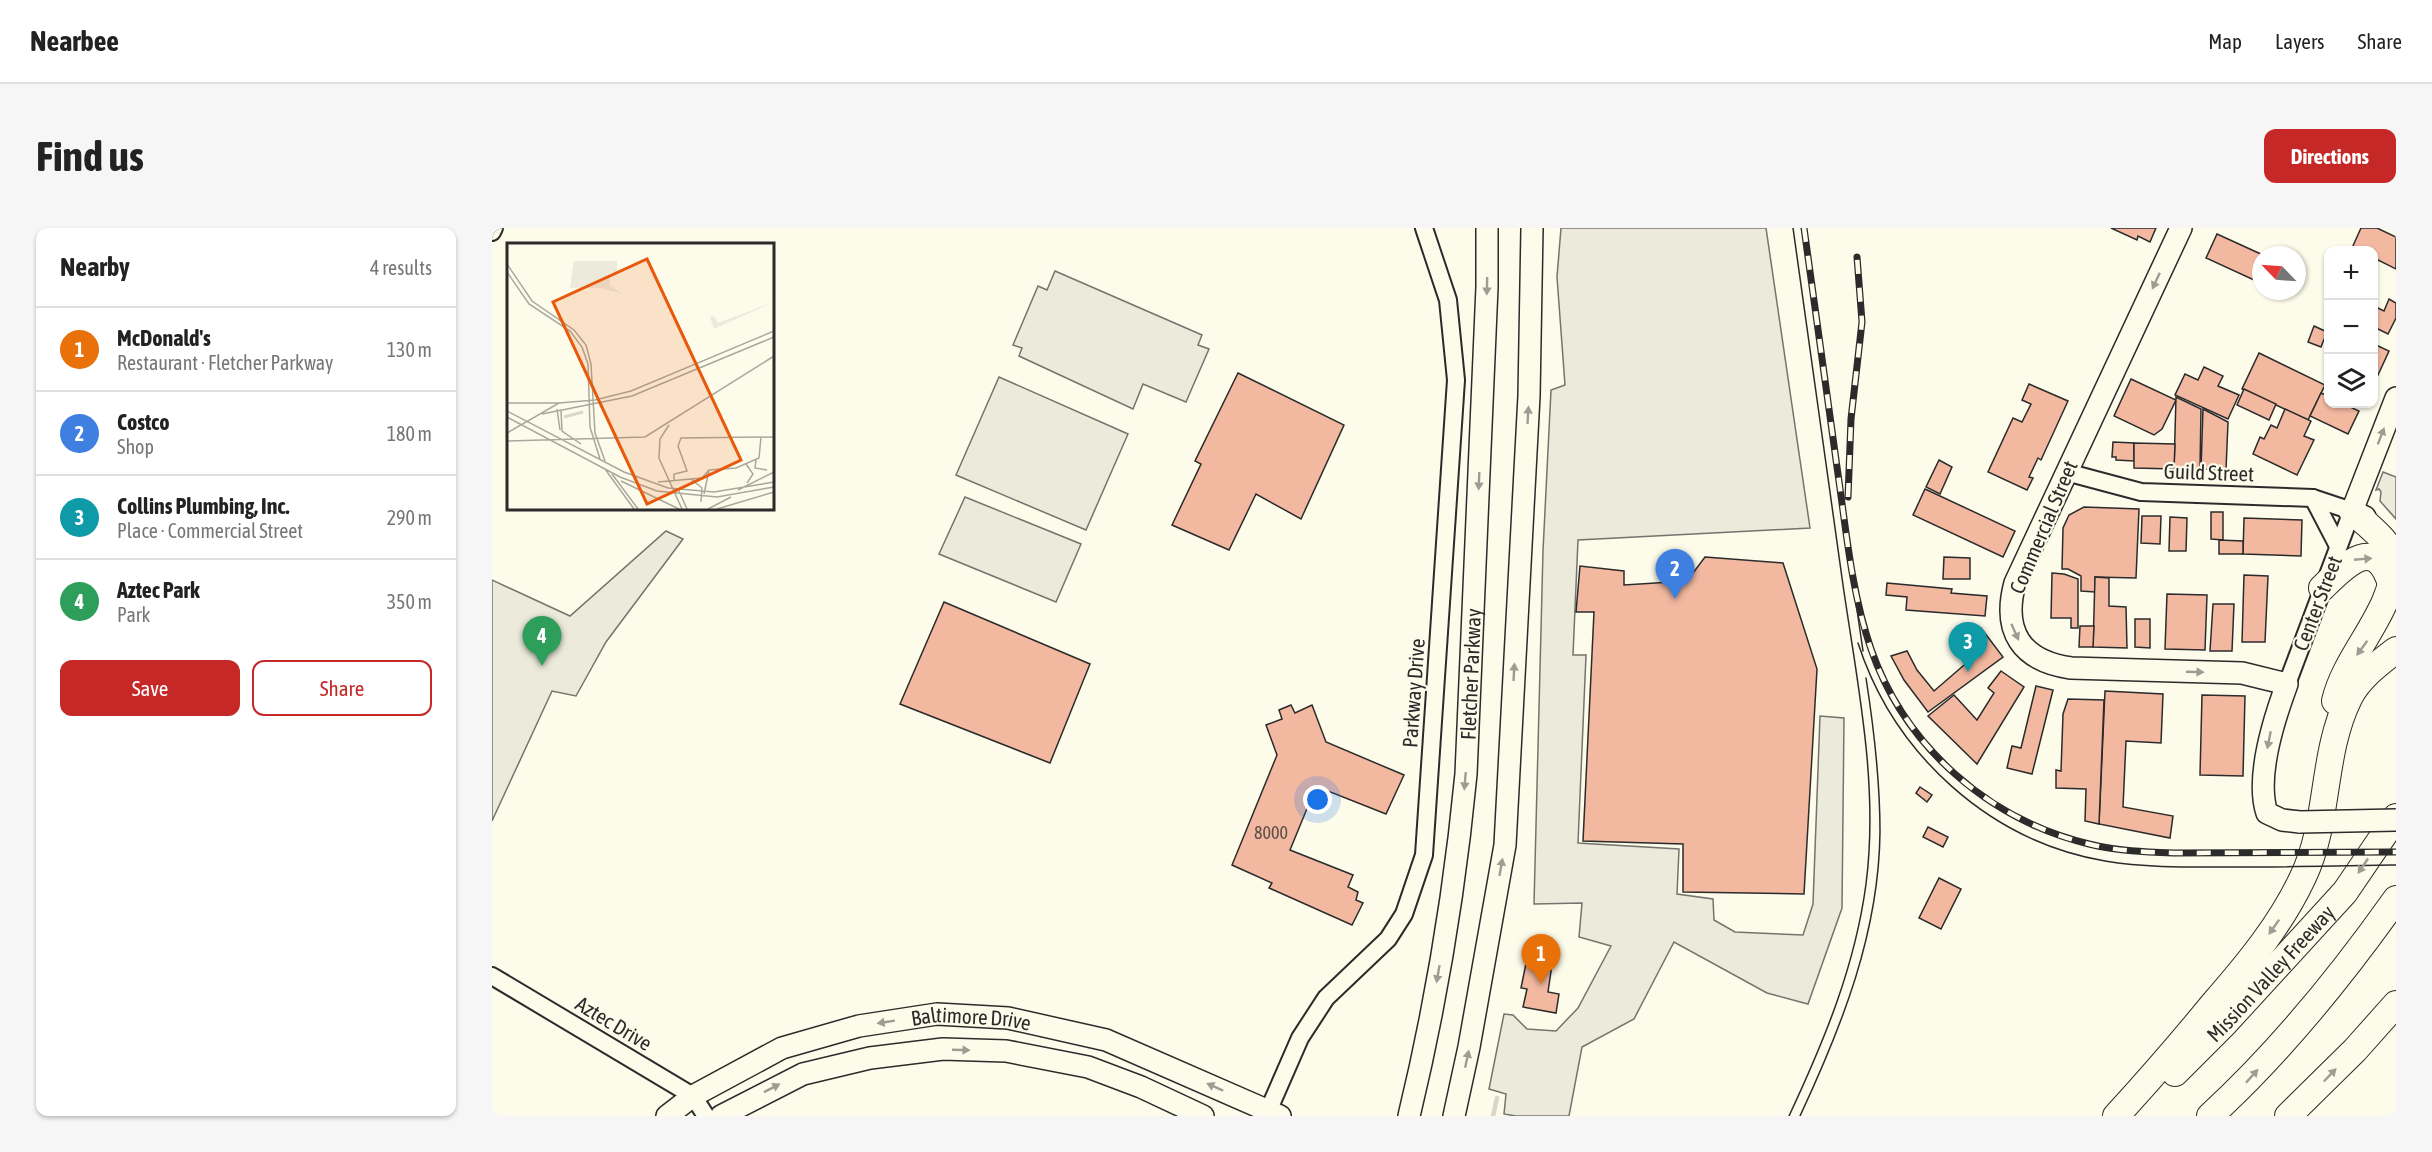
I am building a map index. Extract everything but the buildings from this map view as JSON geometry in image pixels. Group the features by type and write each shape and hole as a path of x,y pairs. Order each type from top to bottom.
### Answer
{"highway":[{"path":"2116,1116 2253,958 2287,907 2303,877 2318,835 2337,692 2355,657 2388,610 2394,592 2394,559 2384,542 2352,511"},
{"path":"2322,588 2355,558 2364,557 2373,558 2379,562 2394,592"},
{"path":"2332,743 2349,697 2362,680 2396,650"},
{"name":"Mission Valley Freeway","path":"2130,1116 2225,1023 2345,892 2396,819"},
{"path":"2210,1116 2246,1083 2329,990 2396,899"},
{"path":"2288,1116 2355,1050 2396,1004"}],"main road":[{"name":"Fletcher Parkway","path":"1409,1116 1428,1033 1446,930 1466,774 1487,287 1487,228"},
{"name":"Fletcher Parkway","path":"1454,1116 1469,1047 1505,845 1529,396 1532,228"},
{"name":"Commercial Street","path":"2181,228 2015,583 2011,600 2012,626 2026,651 2053,666 2242,673 2287,684"},
{"name":"Center Street","path":"2352,511 2396,398"},
{"path":"2352,511 2379,524 2396,537"},
{"name":"Center Street","path":"2287,684 2274,718 2268,748 2263,800 2267,813 2282,820 2300,822 2396,819"},
{"name":"Baltimore Drive","path":"667,1116 693,1096 782,1048 860,1026 937,1014 1008,1018 1106,1040 1272,1114"},
{"name":"Baltimore Drive","path":"721,1116 802,1074 870,1058 942,1049 1006,1051 1088,1067 1141,1087 1203,1116"}],"street":[{"name":"Parkway Drive","path":"1272,1114 1300,1038 1326,998 1388,939 1404,914 1424,855 1456,380 1448,300 1424,228"},
{"name":"Guild Street","path":"2066,472 2141,492 2313,498 2352,511"},
{"path":"2313,498 2329,524 2338,546"},
{"name":"Center Street","path":"2287,684 2352,511"},
{"name":"Aztec Drive","path":"492,976 693,1096 706,1116"}],"shaded area":[{"path":"1561,228 1766,228 1810,528 1578,540 1573,655 1586,655 1578,843 1679,849 1677,894 1713,899 1714,920 1735,932 1803,935 1813,904 1820,716 1844,718 1842,908 1808,1004 1767,993 1674,942 1634,1019 1582,1047 1569,1116 1516,1116 1504,1114 1506,1094 1489,1089 1504,1014 1513,1015 1527,1029 1556,1031 1578,1008 1611,946 1579,937 1582,903 1534,904 1543,551 1551,390 1565,385 1557,277"},
{"path":"1055,271 1202,335 1198,345 1209,349 1186,402 1143,384 1133,409 1019,356 1022,348 1013,345 1038,286 1047,290"},
{"path":"999,377 1128,434 1086,530 956,475"},
{"path":"2383,472 2396,477 2396,519 2380,501 2379,489 2376,490"},
{"path":"965,497 1081,544 1056,602 939,554"},
{"path":"666,531 683,539 606,642 576,696 552,691 492,821 492,580 570,616"}],"waterway":[{"path":"1493,1116 1497,1098"}],"tram line":[{"path":"1789,1116 1826,1032 1854,945 1866,884 1870,809 1865,733 1793,228"},
{"path":"1850,562 1863,651"},
{"path":"1858,643 1874,683 1895,721 1921,755 1951,786 1985,813 2023,834 2063,850 2105,861 2137,865 2168,867 2396,865"},
{"path":"1800,1116 1844,1013 1865,943 1873,906 1878,870 1880,813 1872,716 1866,678"}],"railway":[{"path":"1804,228 1846,536 1864,627 1886,685 1905,717 1929,747 1955,774 1985,798 2052,833 2089,844 2121,850 2174,853 2396,852"},
{"path":"1848,497 1851,419 1862,322 1857,257"}],"place":[{"name":"Costco","path":"1675,599"},
{"name":"Aztec Park","path":"542,666"},
{"name":"Collins Plumbing, Inc.","path":"1968,672"},
{"name":"McDonald's","path":"1541,984"}]}
